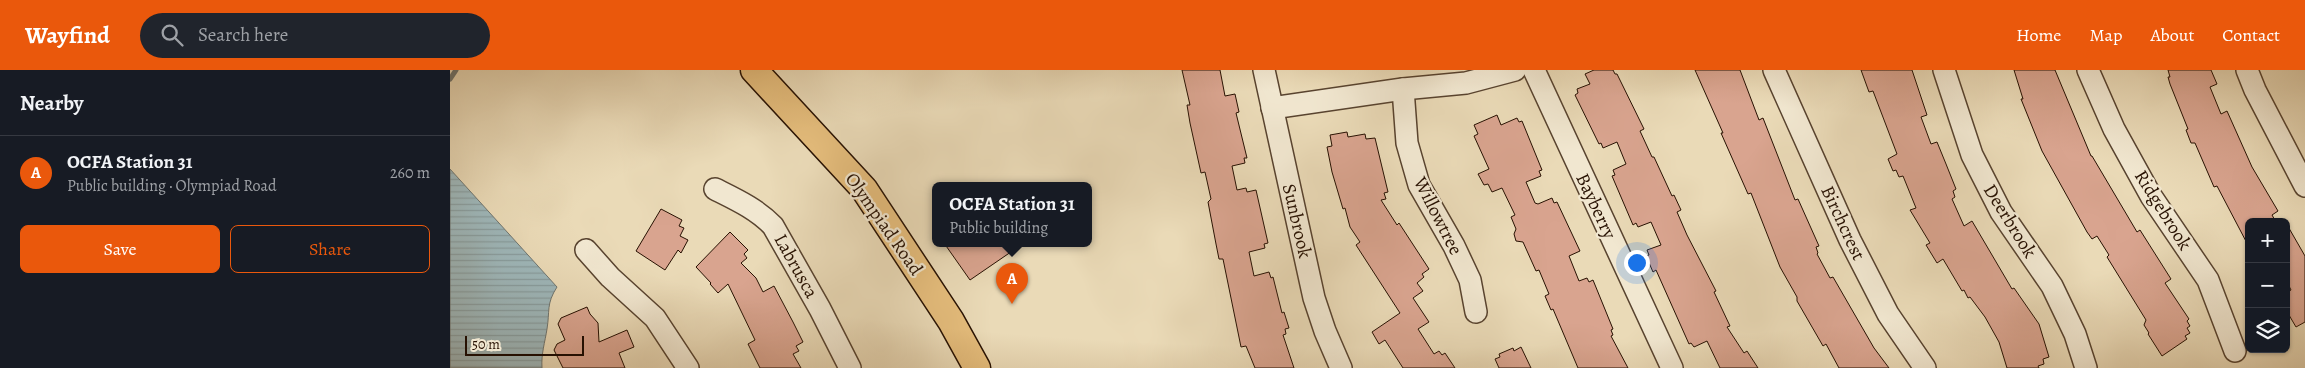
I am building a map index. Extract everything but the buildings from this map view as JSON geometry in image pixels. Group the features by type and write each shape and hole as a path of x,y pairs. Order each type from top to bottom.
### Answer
{"main road":[{"name":"Olympiad Road","path":"754,70 864,189 952,321 978,368"}],"street":[{"name":"Sunbrook","path":"1264,70 1314,298 1325,331 1341,368"},
{"path":"1272,108 1403,89 1466,83 1515,70"},
{"name":"Bayberry","path":"1534,70 1672,368"},
{"name":"Birchcrest","path":"1774,70 1850,240 1888,314 1925,368"},
{"name":"Deerbrook","path":"1944,70 1972,155 2001,212 2052,286 2075,334 2086,368"},
{"name":"Ridgebrook","path":"2088,70 2114,129 2151,196 2208,280 2234,351"},
{"path":"2247,70 2255,90 2305,186"},
{"name":"Willowtree","path":"1403,89 1407,143 1419,185 1454,246 1470,280 1476,312"},
{"name":"Labrusca","path":"715,189 764,216 773,226 820,309 850,368"},
{"path":"586,250 610,276 655,318 684,361"}],"water":[{"path":"450,169 557,287 550,303 542,368 450,368"}],"waterway":[{"path":"450,79 456,70"}],"place":[{"name":"OCFA Station 31","path":"1012,304"}]}
